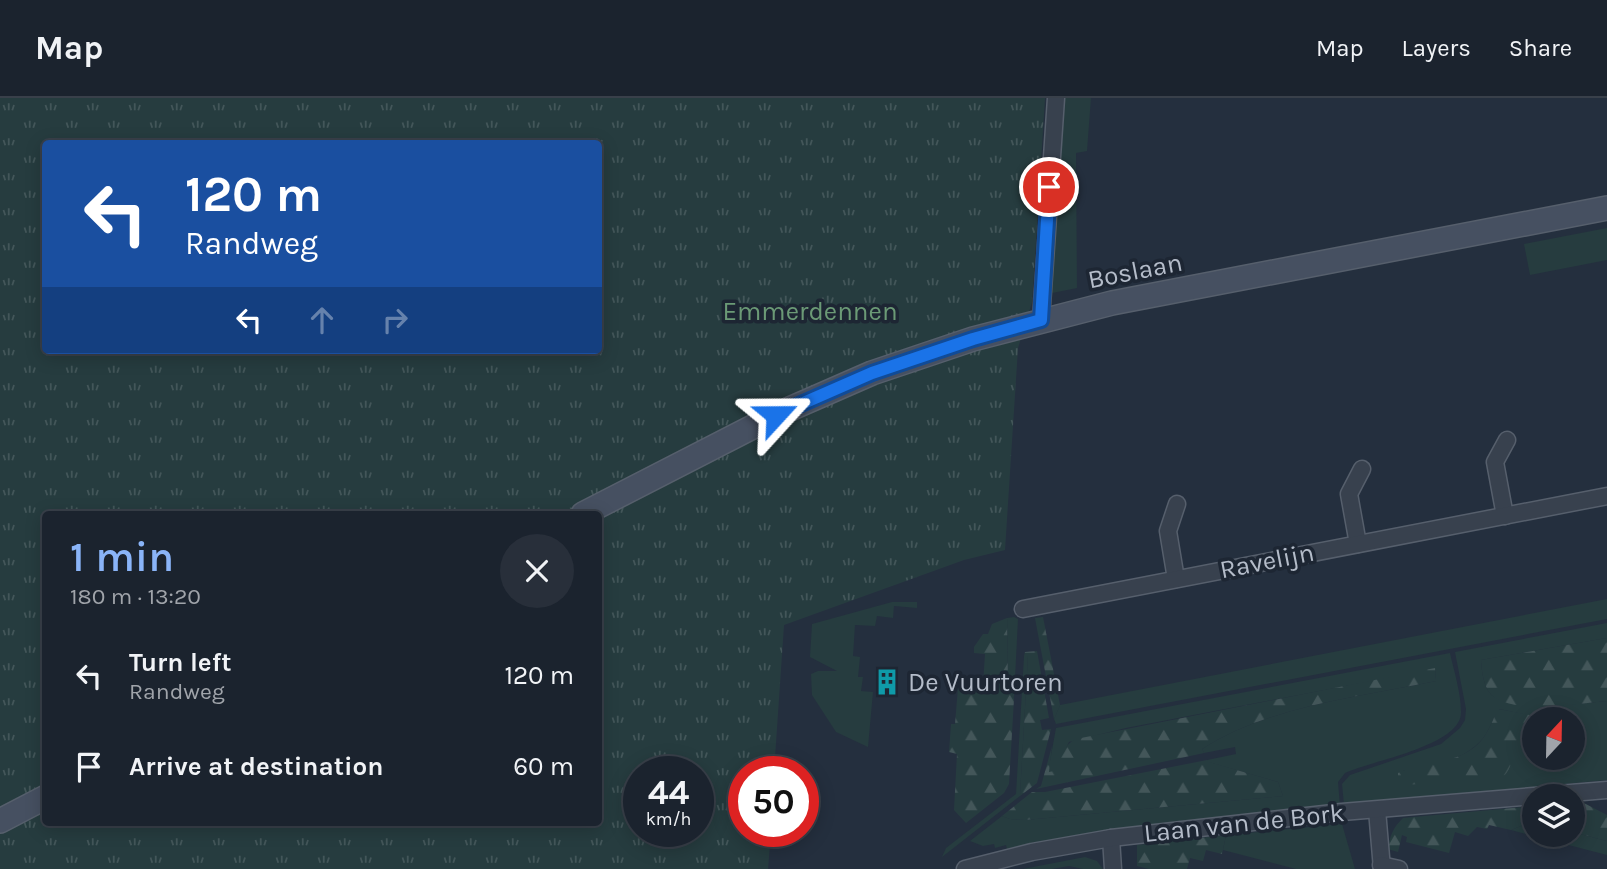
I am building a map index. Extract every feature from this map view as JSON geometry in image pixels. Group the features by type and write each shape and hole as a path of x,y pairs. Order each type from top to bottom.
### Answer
{"main road":[{"name":"Boslaan","path":"589,511 776,415 872,373 973,339 1112,303 1607,208"},
{"path":"0,821 42,799"}],"street":[{"path":"1041,320 1056,98"},
{"path":"1505,516 1495,462 1507,440"},
{"path":"1359,544 1349,494 1362,469"},
{"name":"Ravelijn","path":"1023,609 1607,496"},
{"path":"1176,579 1168,531 1177,504"},
{"name":"Laan van de Bork","path":"965,869 1032,852 1111,838 1377,810 1607,790"},
{"name":"Laan van de Bork","path":"1377,810 1381,867 1399,869"},
{"name":"Laan van de Bork","path":"1111,838 1113,869"}],"green space":[{"name":"Emmerdennen","path":"0,98 1045,98 1032,302 1018,348 1005,550 964,560 784,625 775,756 728,756 728,847 770,847 768,869 0,869"},
{"path":"1059,98 1091,98 1087,151 1076,153 1077,288 1047,294"},
{"path":"1607,228 1607,260 1530,275 1524,244"},
{"path":"1607,599 1607,619 1056,724 1054,719 1060,705"},
{"path":"892,602 917,602 917,608 894,606 893,618 877,616 875,626 855,625 853,656 860,657 858,677 863,677 861,691 873,692 868,747 836,732 812,695 811,674 818,671 837,671 810,657 812,624"},
{"path":"1043,617 1060,705 1054,719 1035,618"},
{"path":"1007,618 1018,619 1014,699 1008,681"},
{"path":"1007,618 1008,681 1014,699 1009,784 1004,793 966,823 954,810 957,754 949,752 958,688 962,688 962,684 983,685 985,654 974,653 974,647 983,634 988,634 992,624"},
{"path":"1607,623 1607,638 1481,660 1484,681 1489,692 1498,699 1545,706 1607,701 1607,780 1522,784 1522,788 1344,805 1342,784 1350,775 1441,744 1460,728 1465,720 1466,709 1455,652"},
{"path":"1607,638 1607,701 1545,707 1498,700 1485,685 1481,660"},
{"path":"1037,651 1049,718 1040,720 1042,730 1051,729 1037,783 1020,796 1028,656 1024,656 1025,652"},
{"path":"1450,653 1461,705 1457,724 1447,734 1413,751 1345,773 1338,782 1340,806 1122,828 1007,849 1006,845 995,848 994,844 983,846 970,841 1002,816 1025,820 1283,796 1278,782 1208,762 1207,760 1236,754 1235,747 1204,753 1202,749 1228,734 1285,713 1436,681 1435,669 1126,728 1069,742 1054,772 1048,772 1056,728"},
{"path":"1024,656 1028,656 1020,796 942,857 946,848 1016,794"},
{"path":"1435,668 1436,681 1315,705 1256,722 1202,749 1204,753 1036,789 1041,786 1052,746 1049,772 1054,771 1065,749 1076,739"},
{"path":"1498,709 1522,714 1522,745 1516,750 1503,777 1406,785 1398,780 1398,773 1468,752 1486,734"},
{"path":"1207,760 1278,782 1283,796 1025,820 1002,816 1032,792 1045,792"},
{"path":"1585,804 1607,815 1607,841 1585,835"},
{"path":"1522,807 1522,825 1511,830 1489,825 1487,829 1477,827 1468,836 1455,832 1449,853 1406,842 1407,837 1402,835 1398,852 1388,849 1392,832 1403,818"},
{"path":"1342,824 1355,869 1296,869 1223,850 1226,835"},
{"path":"1522,825 1522,833 1511,830"},
{"path":"1226,835 1222,854 1206,850 1203,861 1190,858 1187,869 1149,869 1137,866 1137,845"},
{"path":"1585,835 1607,841 1607,855 1576,847 1585,847"},
{"path":"1085,857 1097,861 1103,869 1069,866 1023,869"}],"place":[{"name":"De Vuurtoren","path":"887,682"}],"route":[{"path":"776,415 872,373 973,339 1041,320 1049,187"}]}
